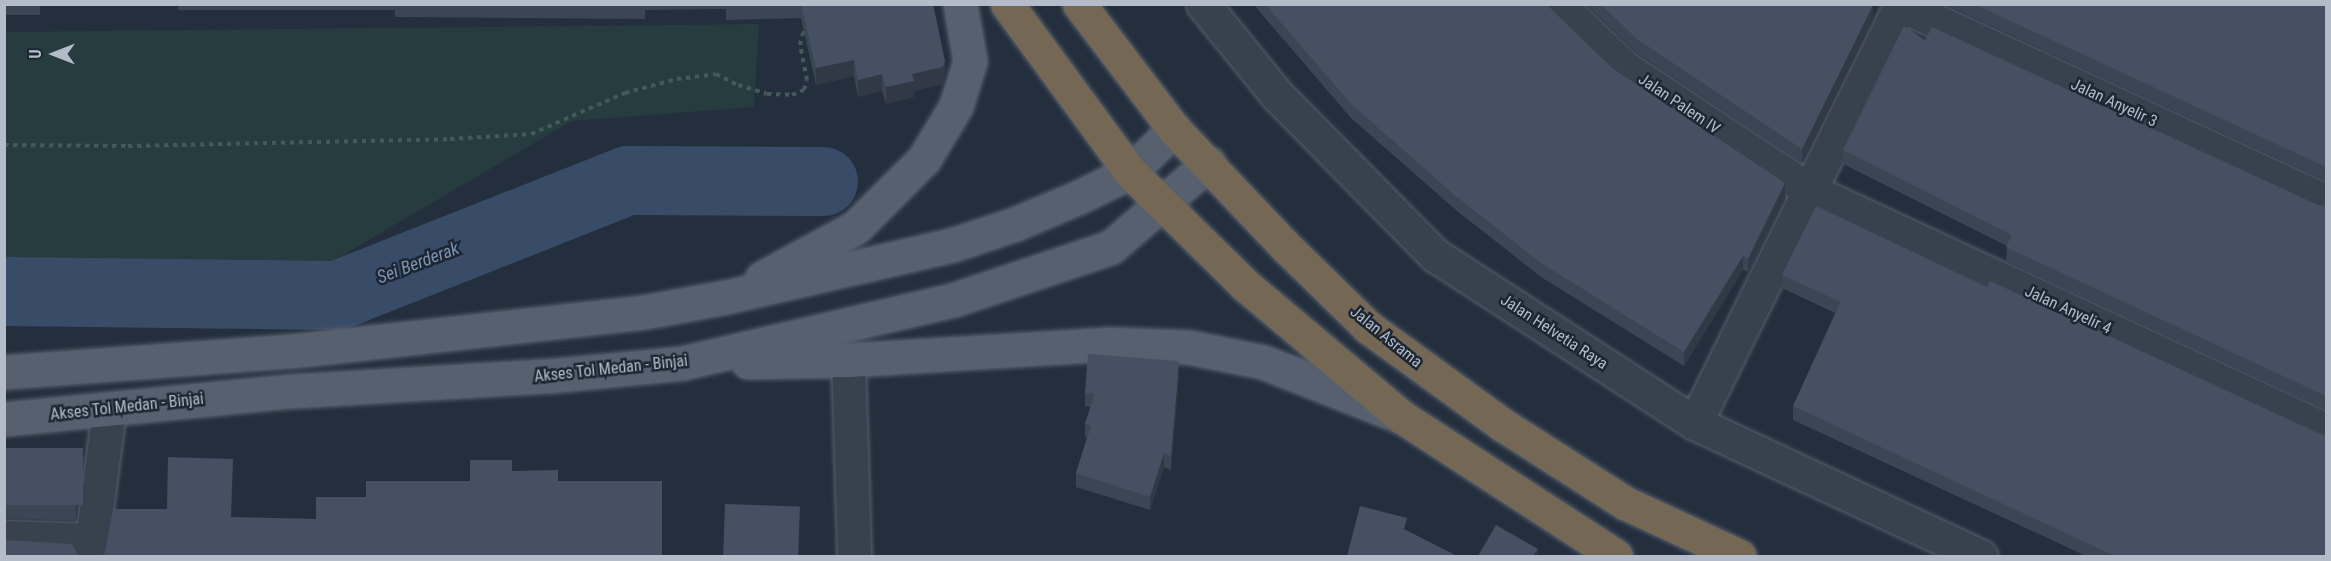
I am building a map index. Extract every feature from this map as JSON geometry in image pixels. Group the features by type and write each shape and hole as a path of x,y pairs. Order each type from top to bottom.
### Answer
{"highway":[{"path":"1007,4 1130,172 1161,205 1245,285 1402,417 1603,553"},
{"name":"Jalan Asrama","path":"1079,4 1174,129 1209,163 1285,246 1368,327 1503,425 1625,503 1739,556"}],"main road":[{"path":"726,297 856,227 924,159 956,106 969,62 960,4"},
{"path":"4,372 291,351 644,312 726,297 952,245 1080,197 1130,172 1174,129"},
{"name":"Akses Tol Medan - Binjai","path":"4,419 292,391 548,376 682,363 975,292 1111,247 1209,163"},
{"path":"682,363 848,360 1108,344 1188,347 1263,362 1402,417"}],"street":[{"name":"Jalan Helvetia Raya","path":"1203,4 1277,95 1435,255 1695,423 1980,556"},
{"name":"Jalan Palem IV","path":"1558,4 1625,68 1809,190"},
{"path":"1695,423 1900,5"},
{"name":"Jalan Anyelir 3","path":"1900,5 2326,201"},
{"name":"Jalan Anyelir 4","path":"1809,190 2326,430"},
{"path":"848,360 854,556"},
{"path":"4,537 91,548 109,410"}],"path":[{"path":"4,145 176,145 450,139 531,134 625,93 676,79 716,74 738,85 767,94 792,95 804,90 807,80 800,45 802,35 813,26"}],"green space":[{"path":"759,24 754,107 572,121 314,272 5,266 5,32"}],"building":[{"path":"801,4 933,4 945,61 943,67 912,74 914,81 886,87 882,74 858,80 854,60 816,68"},
{"path":"1265,4 1546,4 1612,68 1785,183 1748,259 1743,256 1684,352 1541,263 1457,197 1351,104"},
{"path":"1600,4 1873,5 1802,149 1637,39"},
{"path":"1974,4 2326,4 2326,167"},
{"path":"1904,26 1925,40 1932,27 2318,205 2326,206 2326,396 2006,247 2012,235 1843,150"},
{"path":"1816,206 1987,287 1990,281 2326,435 2326,556 2115,556 1793,406 1841,302 1782,275"},
{"path":"1088,354 1179,361 1171,456 1164,453 1150,497 1076,473 1091,426 1085,423 1095,394 1085,393"},
{"path":"4,448 83,448 83,505 4,505"},
{"path":"168,457 233,459 231,517 316,519 316,497 366,497 366,481 470,481 470,460 512,460 512,471 558,470 558,481 662,481 662,556 101,556 105,553 113,509 167,509"},
{"path":"725,504 800,507 798,556 723,556"},
{"path":"1360,506 1407,518 1404,529 1457,556 1347,556"},
{"path":"1496,525 1538,549 1533,556 1478,556"},
{"path":"4,540 72,544 78,556 4,556"}],"waterway":[{"name":"Sei Berderak","path":"4,291 337,295 628,180 823,181"}]}
